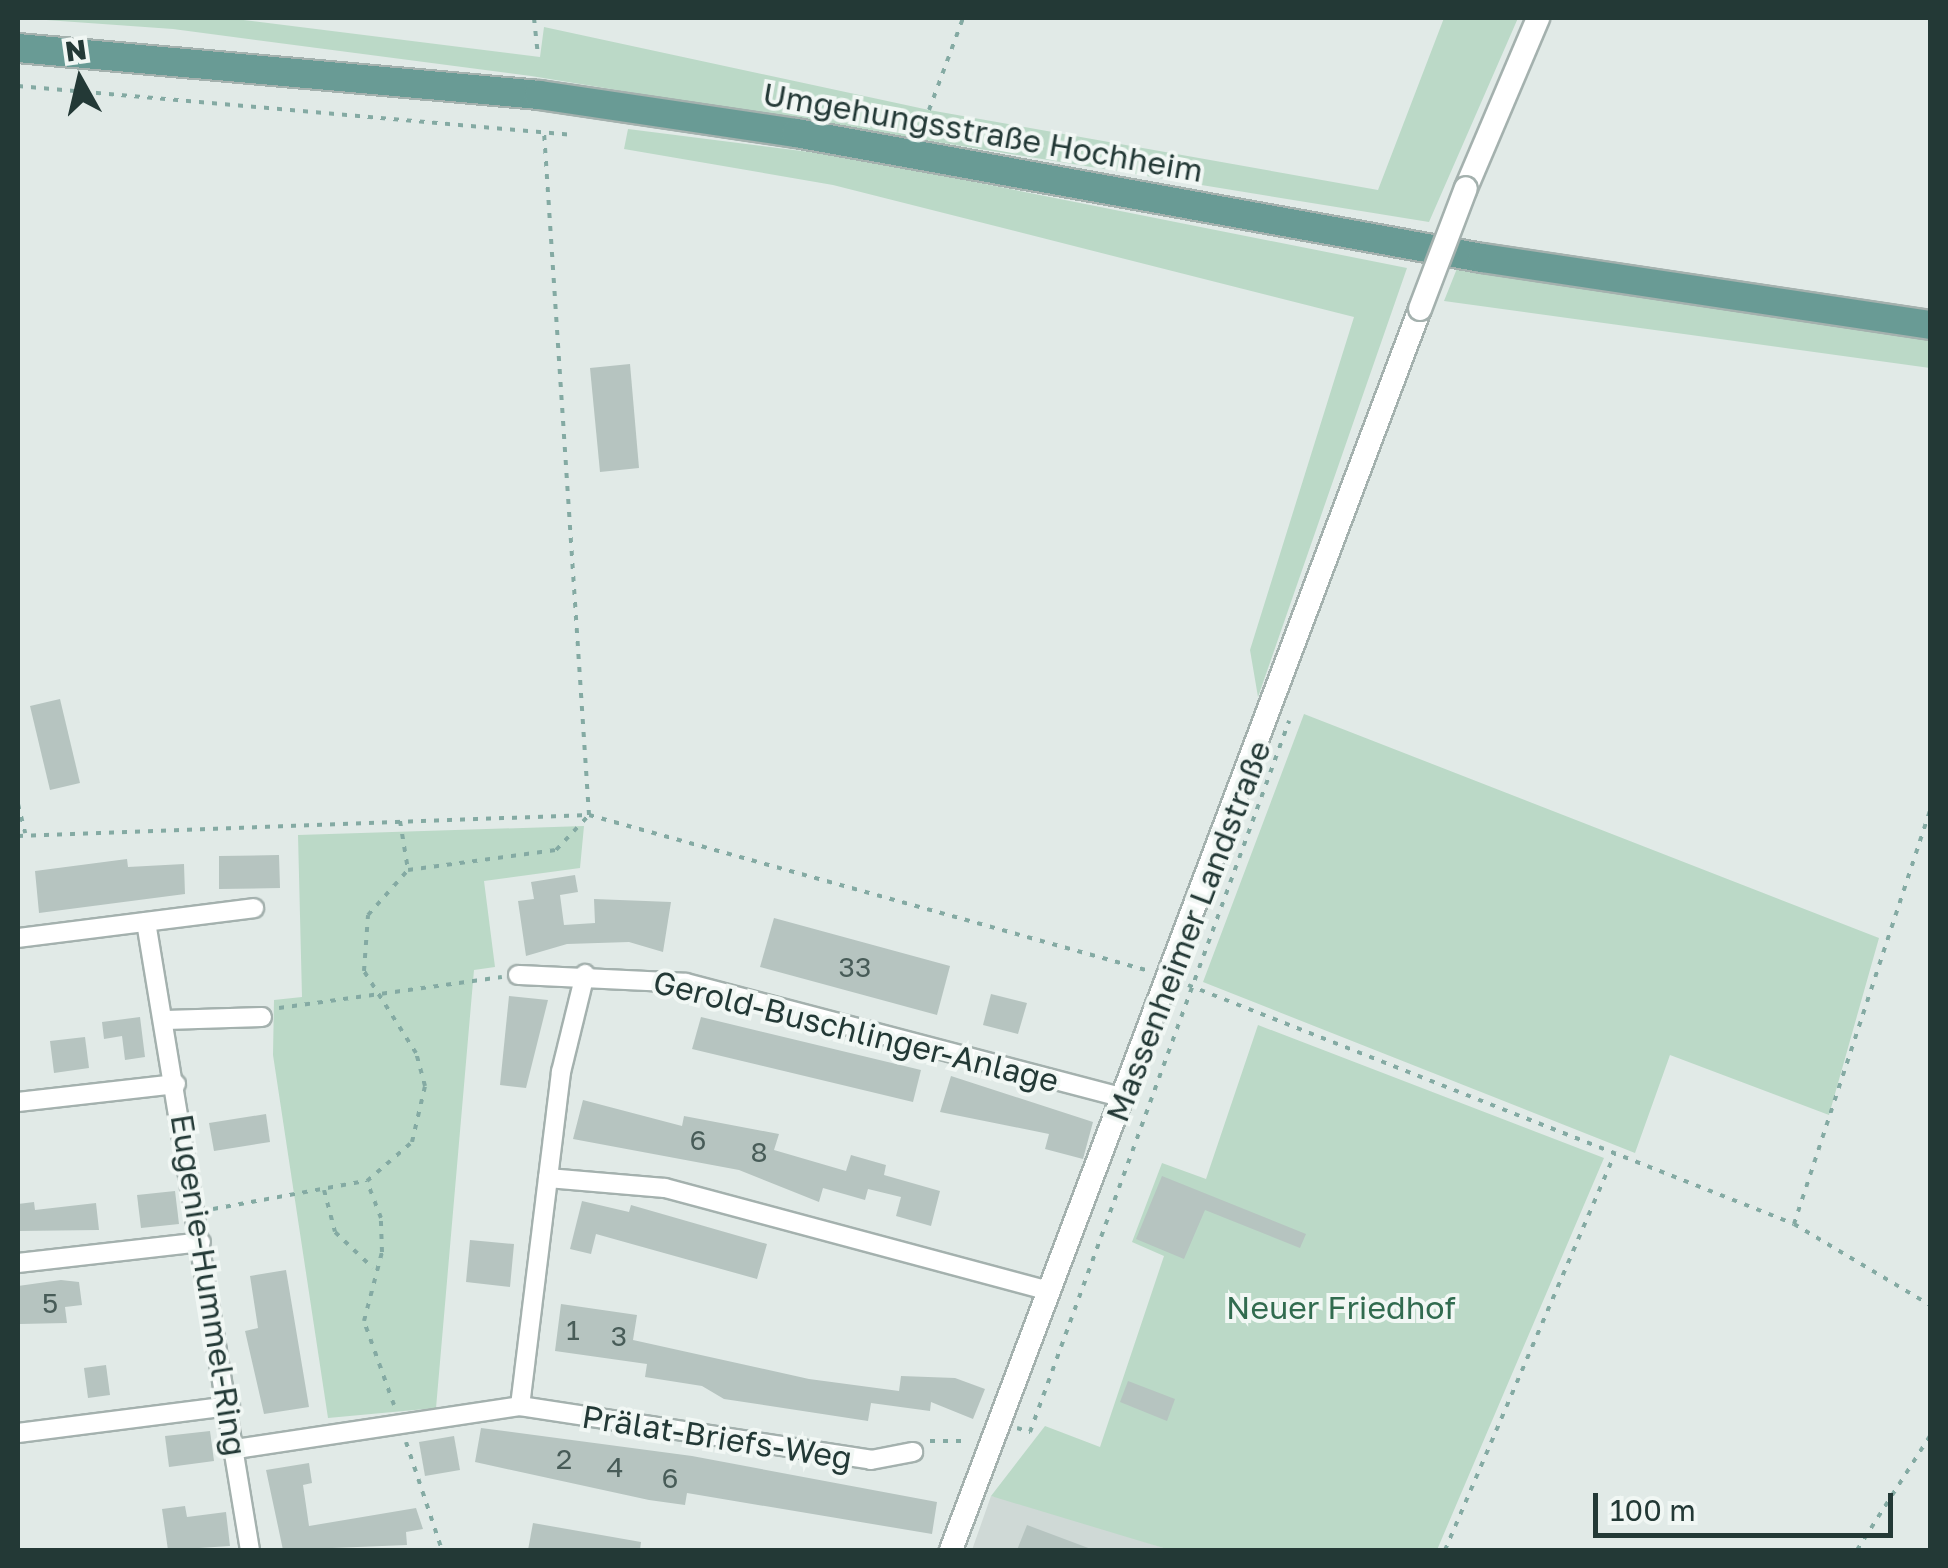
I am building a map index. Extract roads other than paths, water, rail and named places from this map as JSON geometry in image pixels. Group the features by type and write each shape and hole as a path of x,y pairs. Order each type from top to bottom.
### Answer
{"main road":[{"name":"Umgehungsstraße Hochheim","path":"18,48 355,74 613,106 1482,258 1930,325"}],"street":[{"name":"Massenheimer Landstraße","path":"951,1550 1126,1098 1184,983 1420,309 1538,18"},
{"path":"18,938 254,908"},
{"name":"Eugenie-Hummel-Ring","path":"146,922 198,1211 250,1550"},
{"path":"236,1449 520,1406 561,1072 585,974"},
{"name":"Gerold-Buschlinger-Anlage","path":"518,975 585,974 686,983 1126,1098"},
{"path":"166,1020 262,1017"},
{"path":"18,1102 176,1084"},
{"path":"548,1178 665,1188 1050,1292"},
{"path":"18,1263 201,1242"},
{"path":"18,1433 230,1406"},
{"name":"Prälat-Briefs-Weg","path":"520,1406 870,1460 913,1452"}],"park label":[{"name":"Neuer Friedhof","path":"1341,1307"}]}
